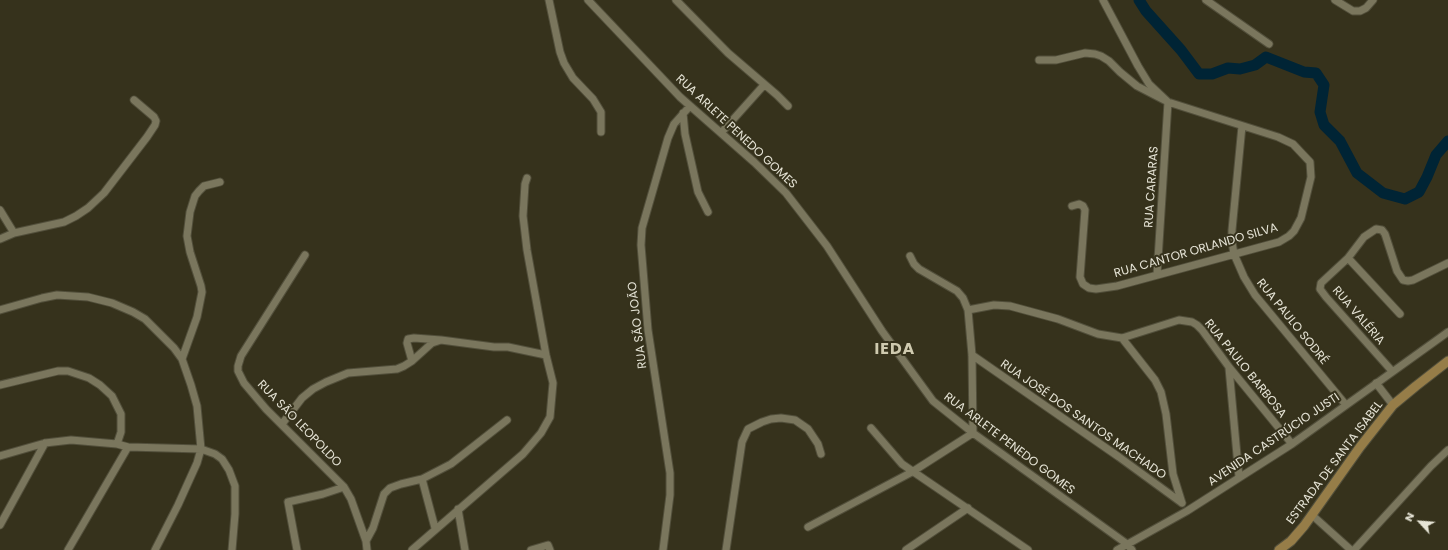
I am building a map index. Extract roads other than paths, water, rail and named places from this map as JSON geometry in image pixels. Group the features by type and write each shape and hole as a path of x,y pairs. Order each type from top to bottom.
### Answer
{"main road":[{"name":"ESTRADA DE SANTA ISABEL","path":"1280,550 1291,541 1312,515 1392,405 1448,361"}],"street":[{"path":"549,0 560,52 564,63 573,78 594,99 601,112 601,132"},
{"name":"RUA ARLETE PENEDO GOMES","path":"588,0 690,106 754,162 786,193 827,246 882,331 933,401 1129,547"},
{"path":"676,0 728,53 788,106"},
{"name":"RUA CANTOR ORLANDO SILVA","path":"1072,206 1079,204 1083,206 1085,210 1079,271 1080,277 1084,284 1089,288 1096,289 1118,286 1279,242 1294,231 1301,218 1311,177 1310,162 1293,144 1278,137 1168,102 1149,84 1103,0"},
{"path":"1206,0 1269,44"},
{"path":"1335,0 1353,11 1360,11 1366,8 1373,0"},
{"path":"1039,60 1056,60 1085,53 1095,54 1109,61 1137,86 1168,102"},
{"path":"721,133 764,85"},
{"path":"0,239 14,233 64,222 88,208 104,193 155,125 156,121 154,117 134,100"},
{"name":"RUA CARARAS","path":"1157,275 1168,102"},
{"name":"RUA SÃO JOÃO","path":"663,550 670,495 670,473 648,330 641,245 642,228 668,138 674,124 682,113 690,106"},
{"path":"682,113 685,134 698,192 708,212"},
{"name":"RUA PAULO SODRÉ","path":"1242,126 1232,230 1234,254 1244,277 1255,295 1346,405"},
{"path":"412,550 435,528 523,454 546,426 550,417 553,383 546,355 527,250 524,223 524,192 527,178"},
{"path":"182,360 197,317 202,292 190,252 187,236 190,212 199,191 204,186 220,182"},
{"path":"0,210 14,233"},
{"name":"RUA VALÉRIA","path":"1392,371 1320,289 1322,281 1348,258 1364,237 1376,229 1379,229 1385,234 1397,271 1403,280 1413,280 1448,263"},
{"name":"RUA SÃO LEOPOLDO","path":"305,255 241,356 238,366 240,377 266,410 282,424 344,487 351,499 366,541 366,550"},
{"path":"808,527 912,472 974,433 972,355 968,310 963,298 957,291 919,269 914,264 910,256"},
{"path":"1348,258 1400,314"},
{"path":"0,310 58,295 82,297 112,303 122,306 145,319 174,348 182,360 197,406 201,449 197,463 156,549"},
{"name":"RUA PAULO BARBOSA","path":"968,310 994,305 1010,306 1058,319 1098,334 1122,338 1179,320 1192,322 1202,330 1229,367 1292,444"},
{"name":"AVENIDA CASTRÚCIO JUSTI","path":"1117,550 1129,547 1292,444 1448,332"},
{"path":"412,361 407,343 408,339 414,338 494,347 508,347 546,355"},
{"path":"1122,338 1155,380 1161,392 1166,414 1173,474 1182,503 1187,511"},
{"path":"282,424 302,398 313,389 326,382 348,373 397,369 412,361 428,346 441,340"},
{"name":"RUA JOSÉ DOS SANTOS MACHADO","path":"972,355 1119,457 1182,503"},
{"path":"1229,367 1239,477"},
{"path":"0,386 58,371 68,371 89,378 100,385 112,396 121,414 121,432 117,444"},
{"path":"1376,383 1392,405"},
{"path":"726,550 742,442 748,429 771,419 781,418 795,420 808,429 818,444 821,454"},
{"path":"366,541 373,528 384,494 390,488 401,484 422,480 451,464 507,420"},
{"path":"870,428 892,454 912,472 968,508 1028,550"},
{"path":"0,456 45,443 70,440 117,444 128,447 201,449 215,454 222,459 229,470 235,486 235,514 232,550"},
{"path":"0,525 45,443"},
{"path":"68,550 128,447"},
{"path":"1312,515 1352,550 1448,450"},
{"path":"422,480 435,528"},
{"path":"297,550 288,502 323,494 344,487"},
{"path":"906,550 968,508"},
{"path":"458,509 465,550"},
{"path":"531,550 549,548"}],"waterway":[{"path":"1139,0 1146,11 1181,50 1199,74 1212,74 1228,68 1240,69 1255,65 1266,57 1304,72 1316,73 1324,85 1320,112 1324,125 1340,141 1357,173 1383,193 1405,199 1419,192 1436,155 1448,141"}],"district":[{"name":"IEDA","path":"895,350"}]}
